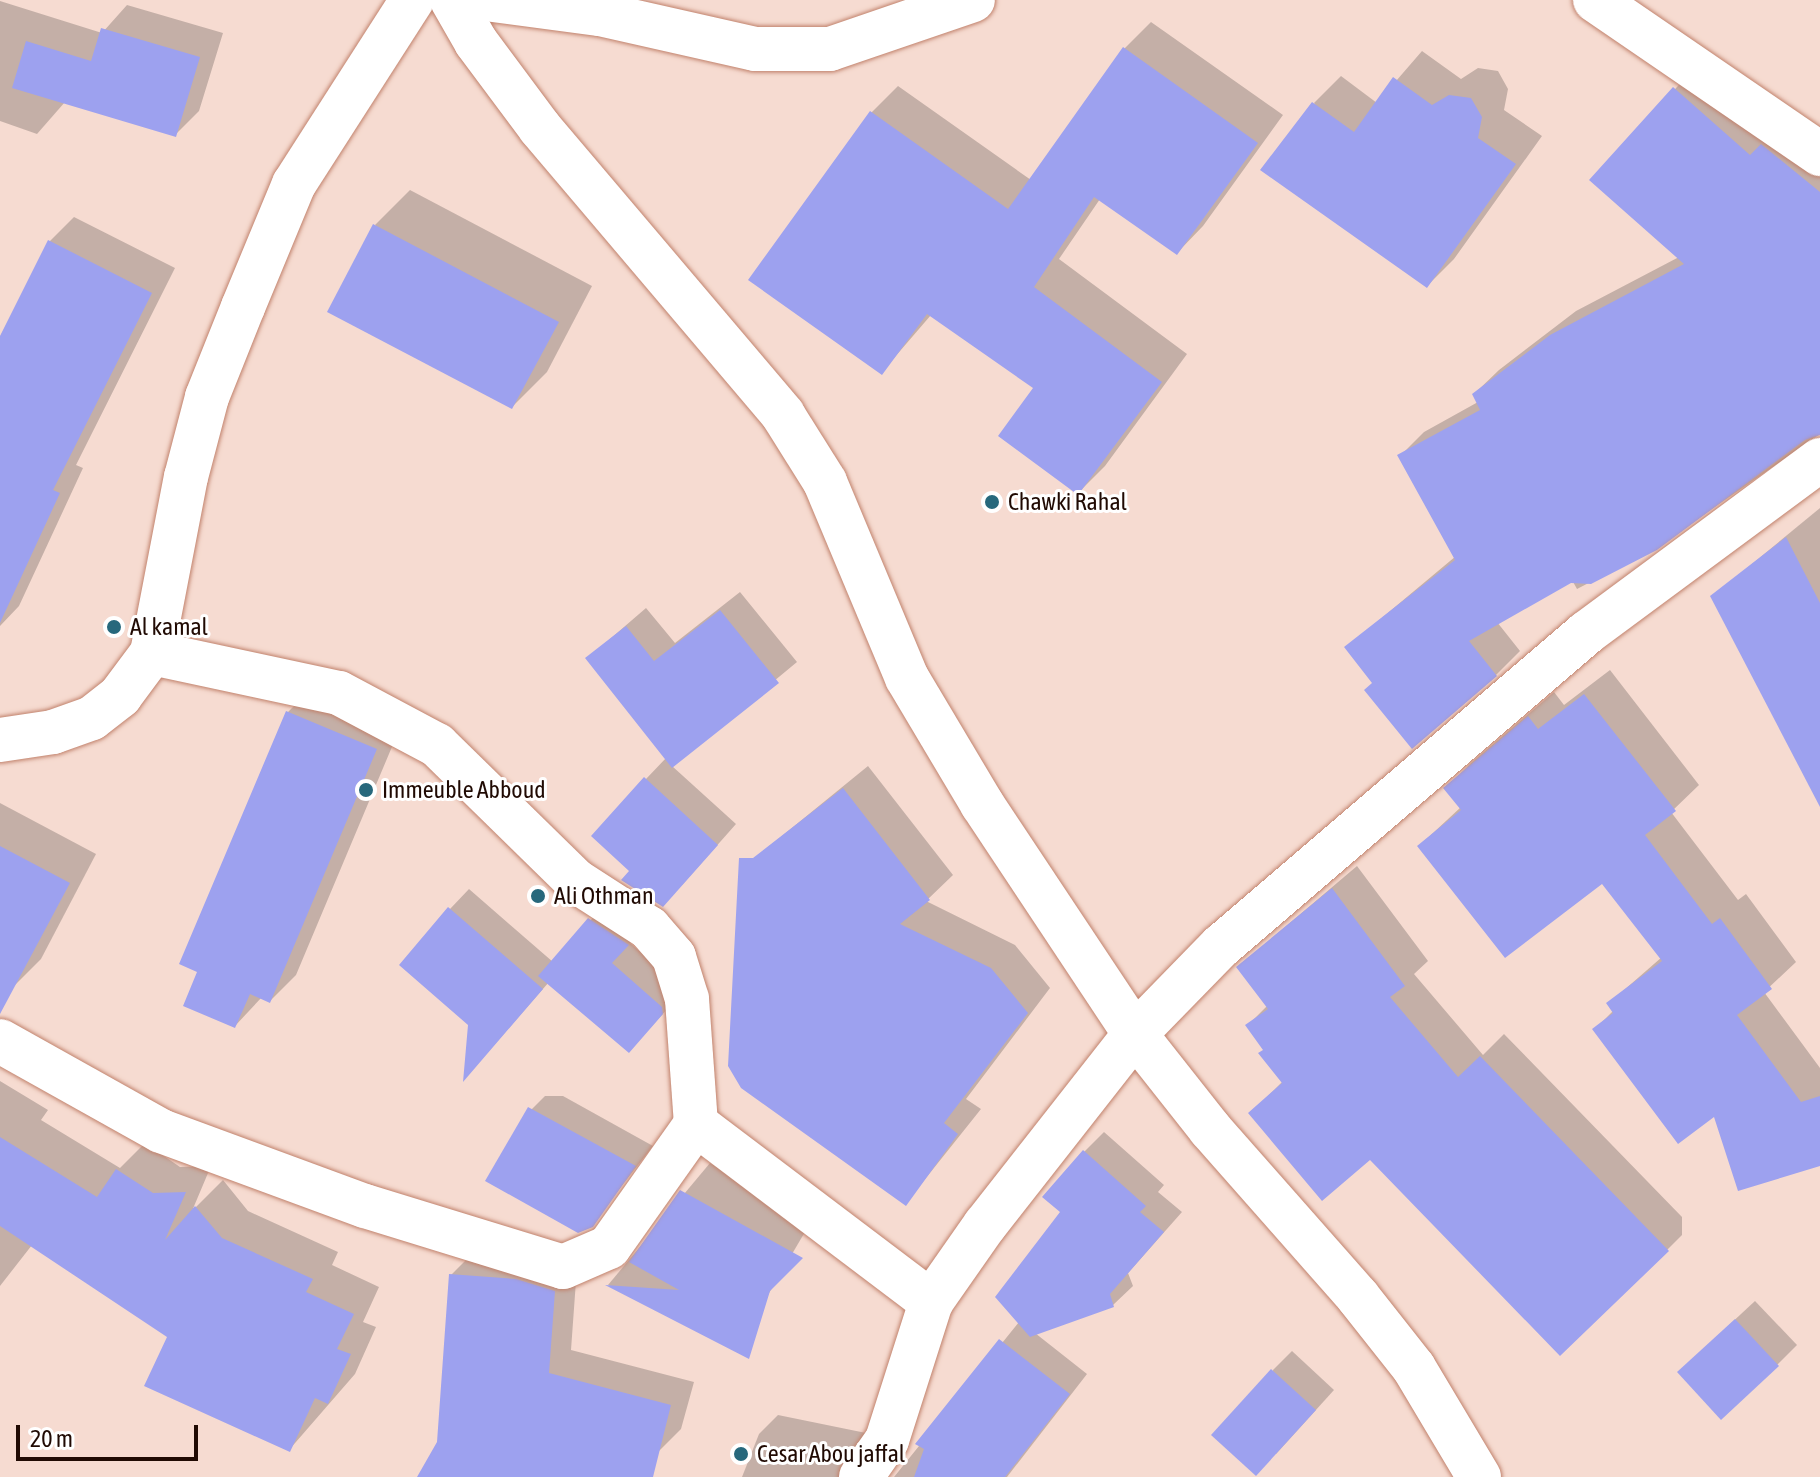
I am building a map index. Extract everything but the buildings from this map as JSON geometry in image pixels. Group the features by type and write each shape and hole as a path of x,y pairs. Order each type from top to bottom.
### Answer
{"street":[{"path":"0,740 53,732 92,718 120,696 152,653 190,464 207,397 294,184 412,0"},
{"path":"474,0 453,0 476,42 540,128 783,415 825,482 933,726 1135,1034 1210,1129 1368,1308 1414,1368 1479,1477"},
{"path":"493,0 600,14 755,49 830,49 973,0"},
{"path":"1595,0 1820,154"},
{"path":"861,1477 887,1440 931,1302 985,1225 1135,1034 1233,936 1586,633 1820,460"},
{"path":"0,1041 161,1131 365,1206 563,1267 609,1247 696,1124 684,980 674,957 649,928 576,881 437,745 386,714 339,693 152,653"},
{"path":"696,1124 931,1302"}],"place":[{"name":"Chawki Rahal","path":"992,502"},
{"name":"Al kamal","path":"114,627"},
{"name":"Immeuble Abboud","path":"366,790"},
{"name":"Ali Othman","path":"538,896"},
{"name":"Cesar Abou jaffal","path":"741,1454"}]}
